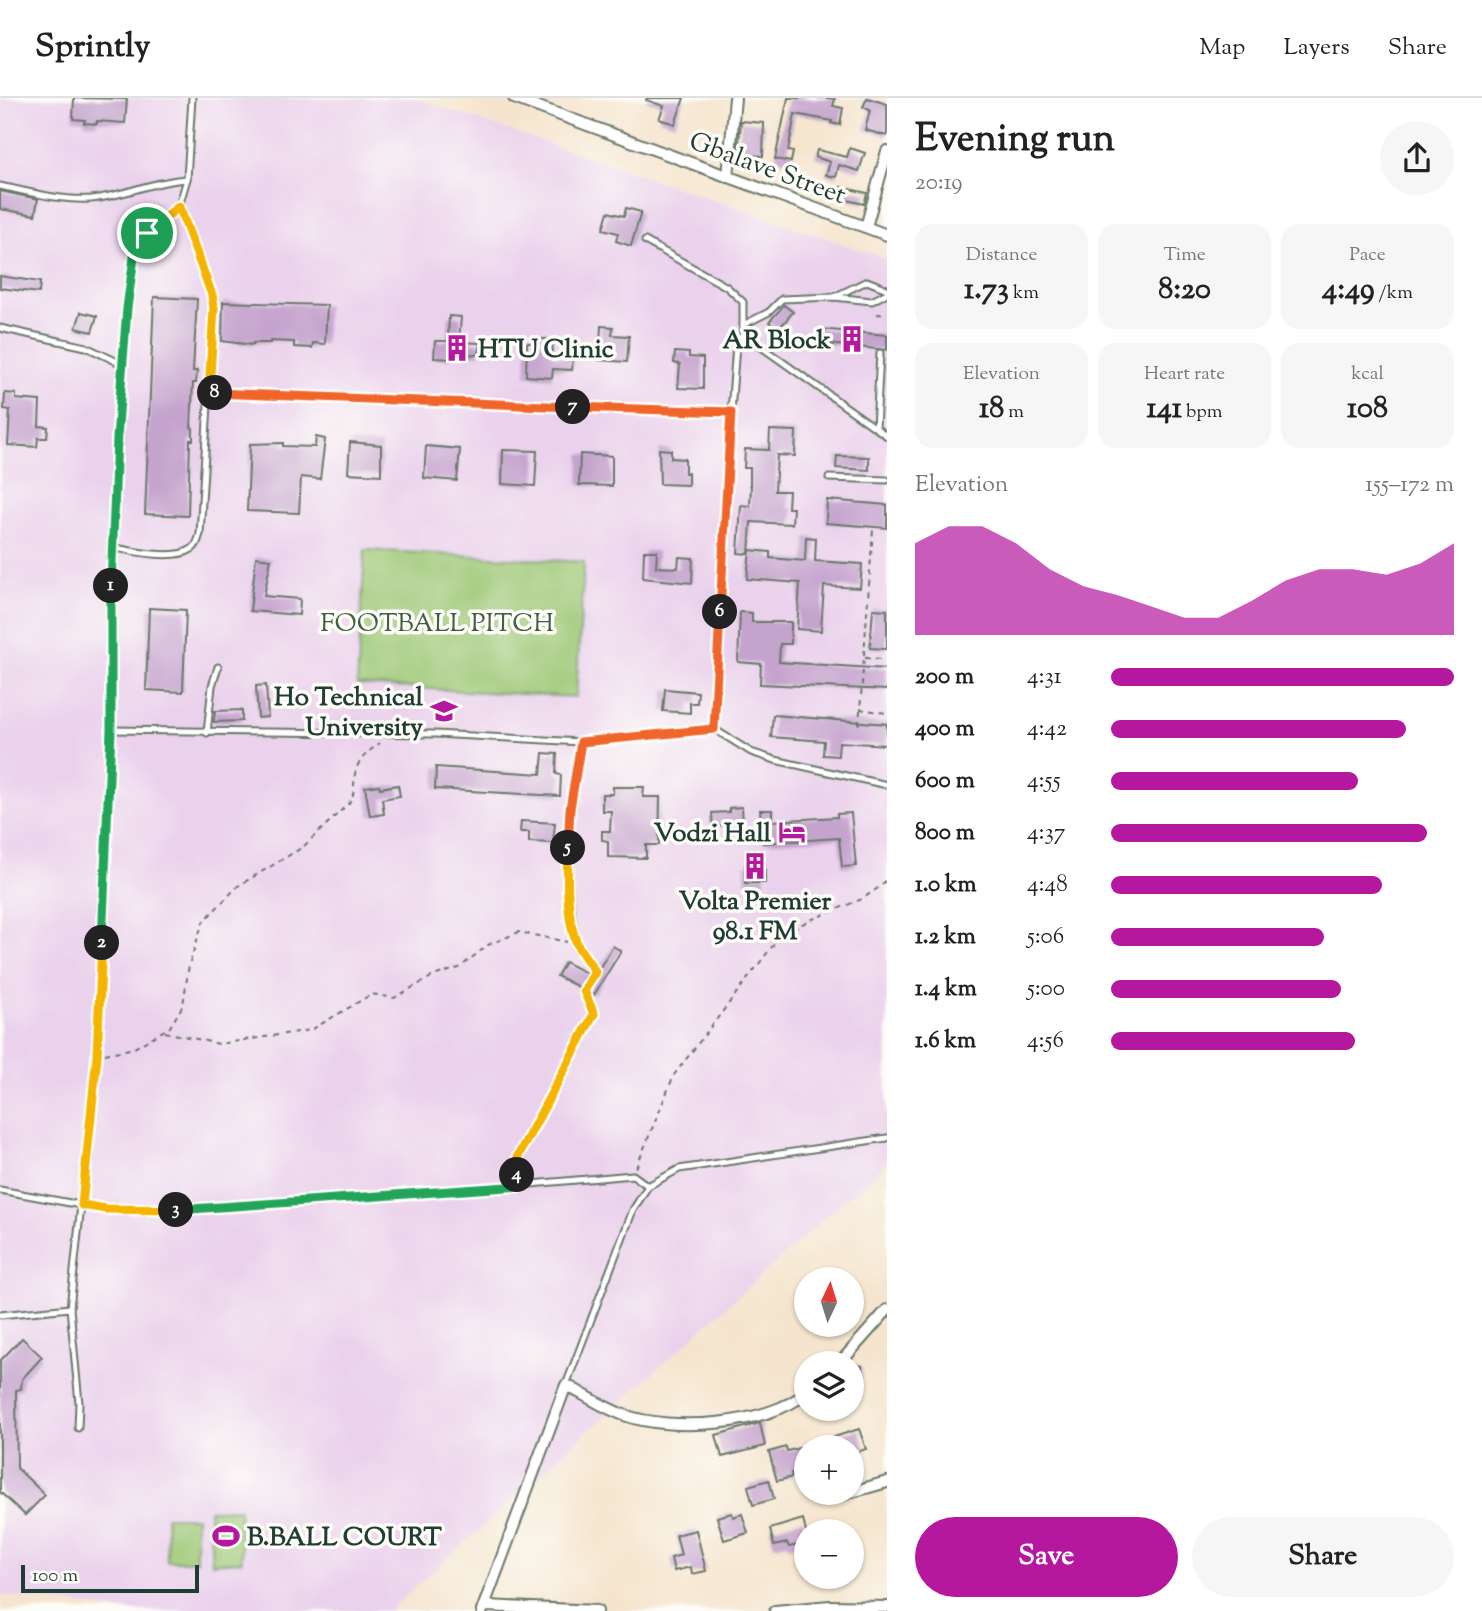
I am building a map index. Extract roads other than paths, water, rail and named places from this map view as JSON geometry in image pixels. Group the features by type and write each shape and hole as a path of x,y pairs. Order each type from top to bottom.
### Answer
{"street":[{"name":"Gbalave Street","path":"514,98 887,234"},
{"path":"728,177 736,98"},
{"path":"866,228 887,151"},
{"path":"851,1351 887,1310"},
{"path":"597,1611 484,1609 566,1385 623,1415 648,1421 696,1426 786,1407 794,1401"},
{"path":"864,1488 887,1482"},
{"path":"775,1611 830,1606 887,1607"}],"lane":[{"path":"78,1428 79,1402 70,1308 97,1056 111,730 111,547 122,364 135,250 147,233 179,206 187,179 192,98"},
{"path":"0,186 90,199 161,181 187,179"},
{"path":"111,547 166,555 191,550 197,544 200,534 214,308 179,206"},
{"path":"645,241 737,294 743,302 743,334 736,345 731,412 714,729"},
{"path":"743,325 769,312 782,299 834,297 872,302 887,291 867,281 834,297"},
{"path":"0,328 86,347 122,364"},
{"path":"743,334 887,436"},
{"path":"876,428 880,353"},
{"path":"209,393 731,412"},
{"path":"829,478 887,480"},
{"path":"207,733 212,687 218,667"},
{"path":"111,730 435,734 581,742 714,729 751,752 775,760 887,785"},
{"path":"577,944 571,915 567,868 570,809 581,742"},
{"path":"566,1385 633,1210 648,1186 679,1170 887,1138"},
{"path":"0,1190 119,1210 186,1209 522,1186 633,1175 648,1186"},
{"path":"0,1315 70,1308"}],"place":[{"name":"AR Block","path":"852,339"},
{"name":"HTU Clinic","path":"457,348"},
{"name":"Ho Technical University","path":"444,711"},
{"name":"Vodzi Hall","path":"792,832"},
{"name":"Volta Premier 98.1 FM","path":"755,866"},
{"name":"B.BALL COURT","path":"226,1536"}],"park label":[{"name":"FOOTBALL PITCH","path":"437,622"}]}
